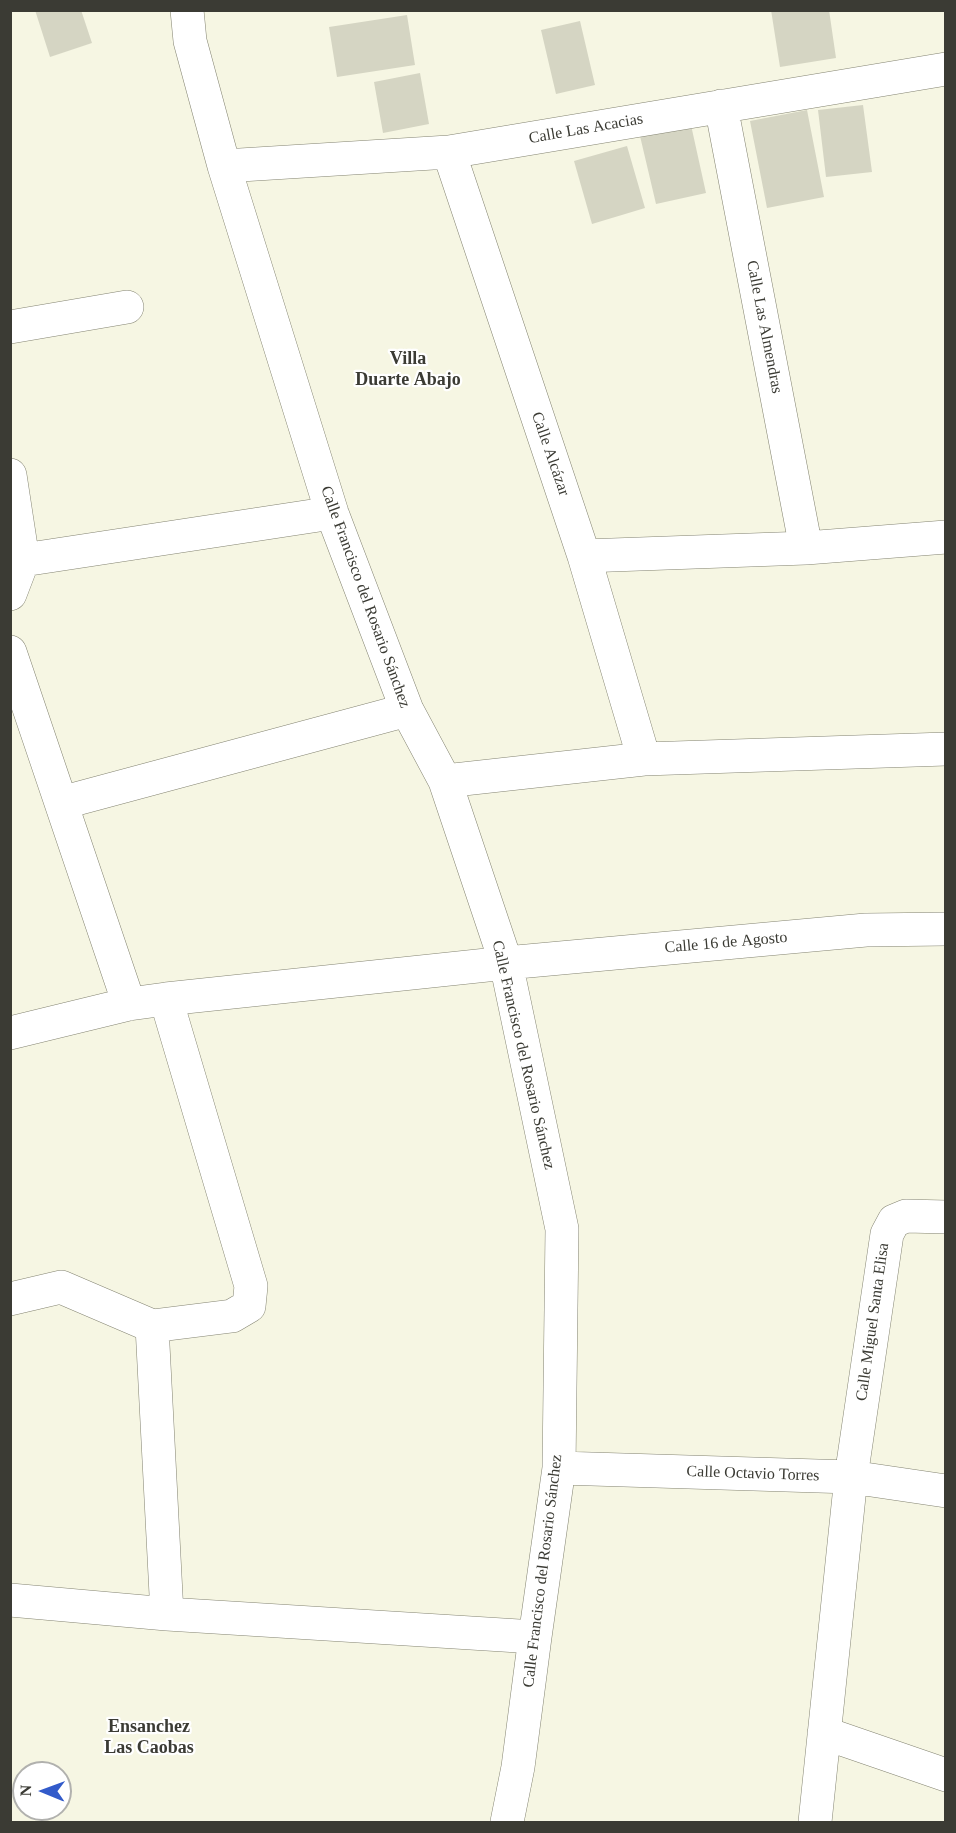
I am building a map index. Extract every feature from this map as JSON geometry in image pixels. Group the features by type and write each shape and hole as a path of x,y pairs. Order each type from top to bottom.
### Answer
{"street":[{"name":"Calle Francisco del Rosario Sánchez","path":"187,10 189,41 224,166 332,513 407,710 445,781 506,963 562,1229 559,1468 518,1767 507,1822"},
{"name":"Calle Las Acacias","path":"224,166 449,152 945,69"},
{"name":"Calle Las Almendras","path":"721,106 806,548"},
{"name":"Calle Alcázar","path":"449,152 584,556 644,759"},
{"path":"10,327 127,307"},
{"path":"10,475 17,561 10,594"},
{"path":"17,561 332,513"},
{"path":"584,556 806,548 945,537 945,550"},
{"path":"10,652 129,1004"},
{"path":"61,803 407,710"},
{"path":"445,781 644,759 945,749"},
{"name":"Calle 16 de Agosto","path":"10,1033 129,1004 166,999 506,963 866,930 945,929"},
{"path":"10,1299 61,1287 152,1326 232,1316 249,1306 251,1286 166,999"},
{"name":"Calle Miguel Santa Elisa","path":"815,1822 850,1477 886,1234 894,1221 906,1216 945,1216"},
{"path":"152,1326 167,1614"},
{"name":"Calle Octavio Torres","path":"559,1468 850,1477 945,1491"},
{"path":"10,1600 167,1614 535,1637"},
{"path":"824,1733 945,1775"}],"building":[{"path":"35,10 81,10 92,43 50,57"},
{"path":"771,10 829,10 836,58 780,67"},
{"path":"407,15 415,65 337,77 329,27"},
{"path":"580,21 595,85 556,94 541,30"},
{"path":"420,73 429,124 383,133 374,82"},
{"path":"863,105 872,172 826,177 818,110"},
{"path":"807,110 824,197 767,208 750,121"},
{"path":"691,125 706,193 656,204 640,136"},
{"path":"627,146 645,208 592,224 574,161"}],"district":[{"name":"Villa Duarte Abajo","path":"408,370"},
{"name":"Ensanchez Las Caobas","path":"149,1737"}]}
